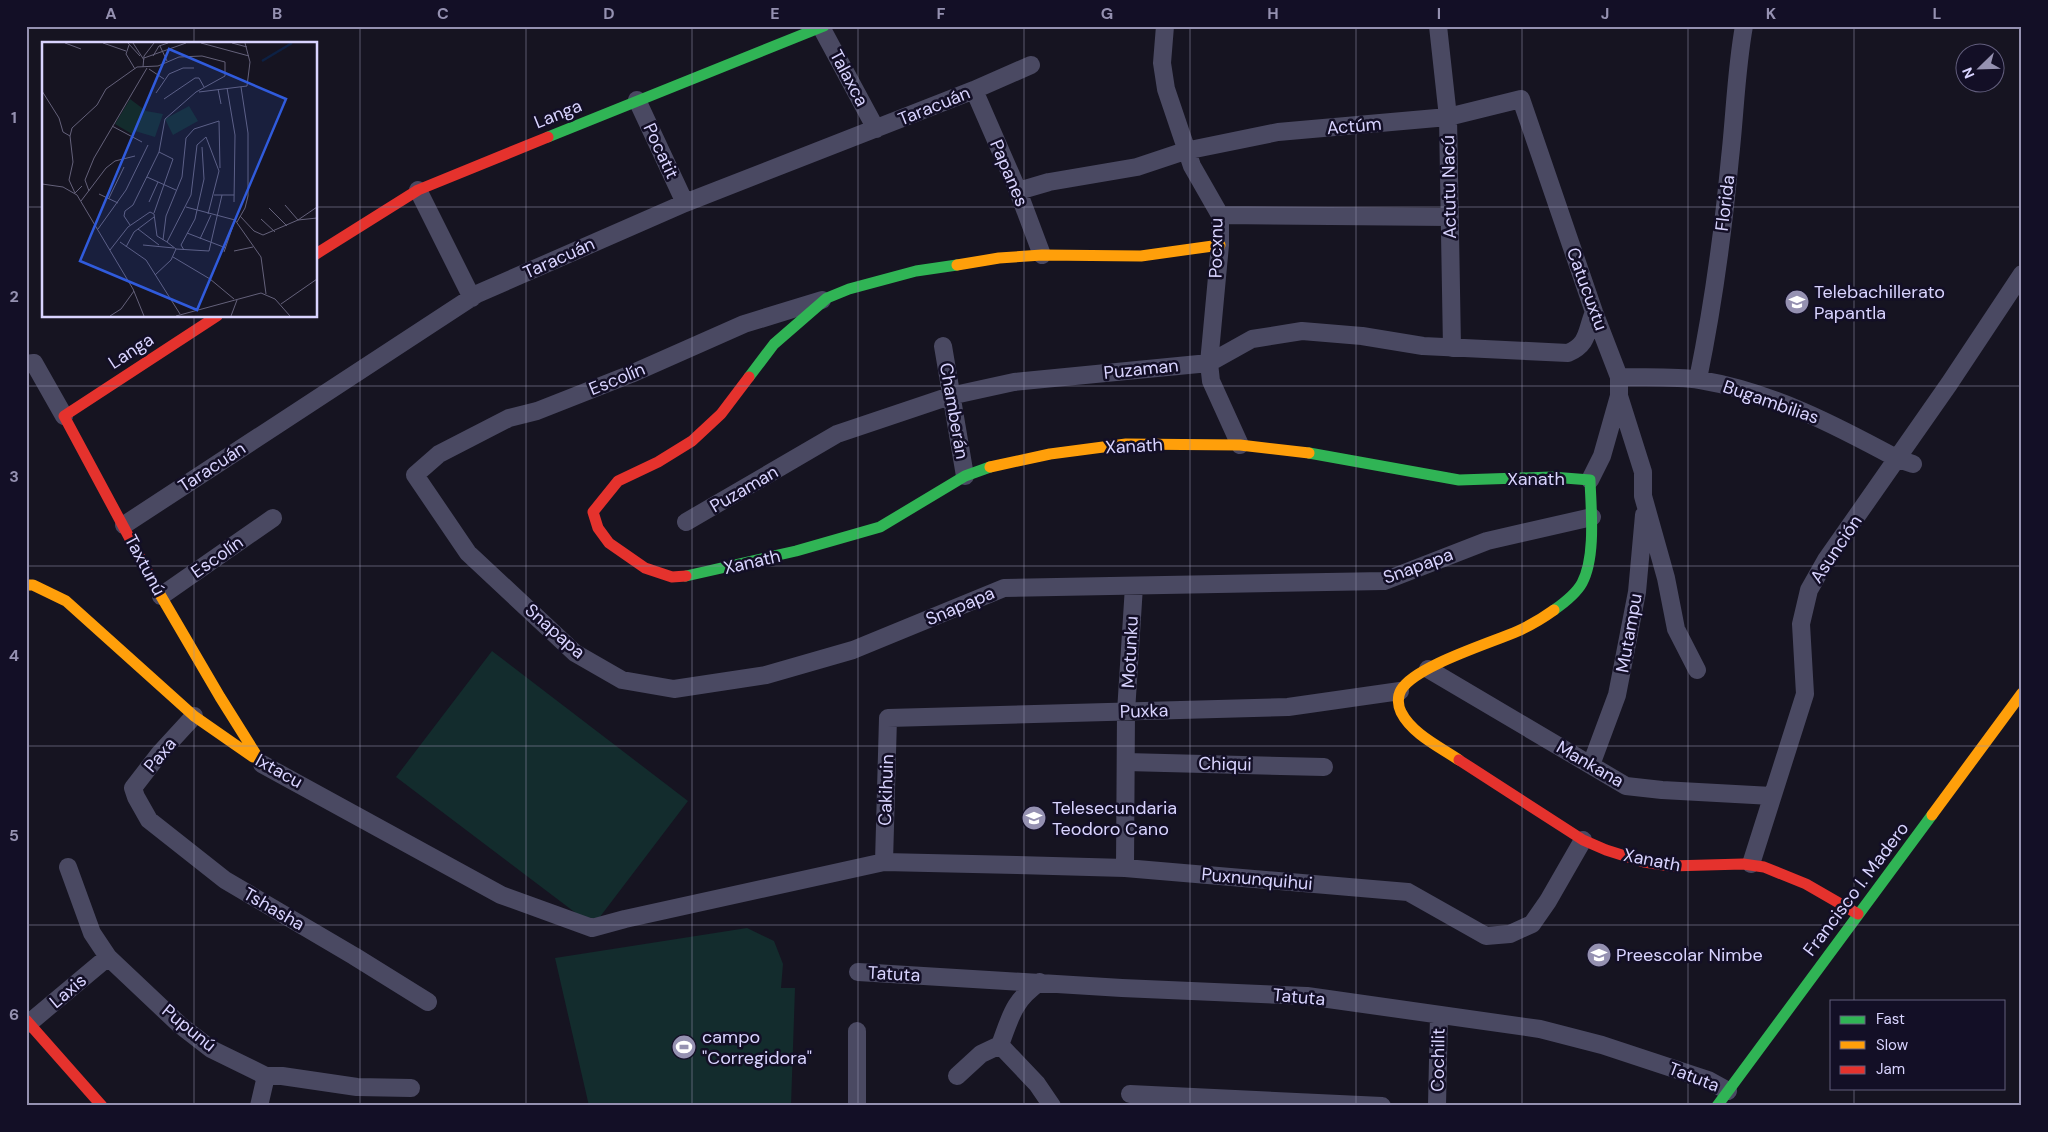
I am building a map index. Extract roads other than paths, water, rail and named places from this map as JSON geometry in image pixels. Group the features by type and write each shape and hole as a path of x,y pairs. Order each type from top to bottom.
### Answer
{"street":[{"name":"Pocxnu","path":"1165,26 1162,63 1166,89 1185,151 1220,215 1220,245 1209,363 1211,381 1240,444"},
{"name":"Actutu Nacú","path":"1438,26 1448,117 1452,348"},
{"name":"Florida","path":"1698,380 1710,323 1717,273 1730,158 1738,57 1744,26"},
{"name":"Langa","path":"318,253 418,190 636,100 822,27"},
{"name":"Talaxca","path":"822,27 876,129"},
{"name":"Taracuán","path":"124,525 472,298 685,203 974,90 1031,65"},
{"name":"Papanes","path":"974,90 1018,191 1042,256"},
{"name":"Actúm","path":"1185,151 1278,132 1448,117 1521,99"},
{"name":"Catucuxtu","path":"1521,99 1594,312 1619,377 1619,396 1602,456 1590,480"},
{"name":"Pocatit","path":"636,100 685,203"},
{"path":"1018,191 1049,182 1137,167 1185,151"},
{"path":"418,190 472,298"},
{"path":"1220,215 1450,217"},
{"name":"Xanath","path":"1220,245 1141,256 999,258 916,271 849,289 827,298 774,344 721,414 692,441 658,462 618,481 593,512 598,528 609,543 645,568 672,577 694,575 796,551 880,527 965,476 985,468 1050,454 1126,444 1240,444 1288,449 1459,480 1552,477 1590,480 1592,517 1587,562 1582,583 1566,601 1531,625 1428,669 1407,683 1400,691 1399,707 1409,725 1583,840 1606,850 1641,860 1680,867 1751,864 1775,871 1814,889 1858,914"},
{"name":"Asunción","path":"1751,864 1805,694 1801,624 1809,590 1826,560 1905,462 2022,274"},
{"name":"Escolín","path":"416,475 439,454 509,418 537,411 631,374 744,324 827,298"},
{"name":"Puzaman","path":"686,522 837,434 950,396 1014,382 1209,363 1252,339 1302,331 1362,336 1423,346 1568,353 1578,348 1585,340 1594,312"},
{"name":"Langa","path":"64,416 214,318"},
{"name":"Chamberán","path":"943,346 965,476"},
{"name":"Taxtunú","path":"30,363 64,416 161,596 262,764"},
{"name":"Bugambilias","path":"1619,377 1698,380 1728,386 1798,408 1905,462"},
{"name":"Mutampu","path":"1591,765 1617,695 1633,619 1644,522 1643,472 1619,396"},
{"name":"Snapapa","path":"416,475 468,553 575,653 622,680 674,689 766,675 853,650 1004,588 1384,581 1487,541 1592,517"},
{"name":"Mutampu","path":"1644,496 1666,578 1676,629 1697,670"},
{"name":"Escolín","path":"161,596 273,518"},
{"name":"Ixtacu","path":"26,585 33,585 66,601 194,716 262,764 500,895 592,928 877,863"},
{"name":"Motunku","path":"1125,868 1126,712 1134,586"},
{"name":"Mankana","path":"1428,669 1626,786 1662,790 1772,796"},
{"name":"Puxka","path":"888,718 1288,707 1400,691"},
{"name":"Francisco I. Madero","path":"1717,1106 2022,693"},
{"name":"Paxa","path":"136,797 133,788 160,753 194,716"},
{"name":"Cakihuin","path":"877,863 888,718"},
{"name":"Chiqui","path":"1126,762 1324,767"},
{"name":"Tshasha","path":"136,797 149,820 225,880 428,1002"},
{"name":"Puxnunquihui","path":"877,863 1125,868 1408,892 1486,936 1510,934 1532,924 1548,901 1583,840"},
{"name":"Pupunú","path":"68,868 92,933 108,957 180,1025 211,1049 266,1076 282,1076 357,1087 411,1088"},
{"name":"Laxis","path":"27,1022 108,957"},
{"name":"Tatuta","path":"858,972 1307,996 1540,1030 1602,1045 1708,1080 1728,1091"},
{"path":"957,1076 964,1067 981,1054 1000,1045 1015,1005 1027,991 1040,982"},
{"name":"Cochilit","path":"1437,1106 1439,1015"},
{"path":"27,1022 102,1106"},
{"path":"857,1031 857,1106"},
{"path":"1000,1045 1037,1084 1052,1106"},
{"path":"259,1106 266,1076"},
{"path":"1130,1094 1382,1106"}],"place":[{"name":"Telebachillerato Papantla","path":"1797,302"},
{"name":"Telesecundaria Teodoro Cano","path":"1034,818"},
{"name":"Preescolar Nimbe","path":"1599,955"},
{"name":"campo \"Corregidora\"","path":"684,1047"}]}
